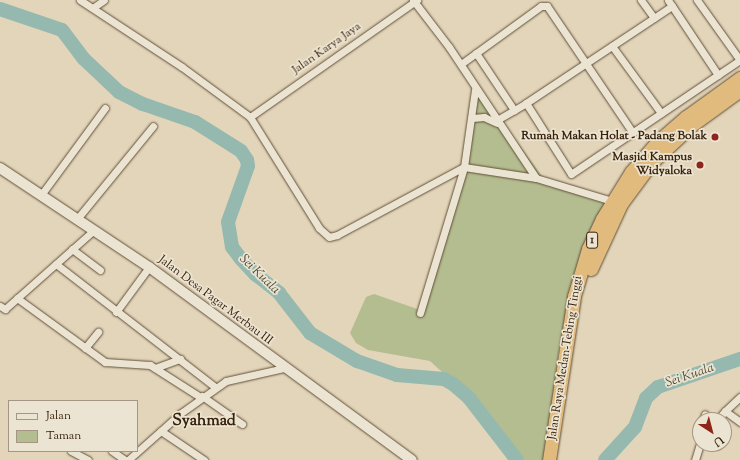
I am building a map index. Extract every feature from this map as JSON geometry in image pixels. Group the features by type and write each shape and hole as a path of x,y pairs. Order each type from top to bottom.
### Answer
{"highway":[{"name":"Jalan Raya Medan-Tebing Tinggi","path":"554,459 579,276 588,249 612,201 631,172 656,143 686,117 740,78"},
{"name":"Jalan Raya Medan-Tebing Tinggi","path":"554,459 583,298 596,254 610,224 639,177 664,149 740,90"}],"street":[{"path":"80,0 94,7 182,67 250,117 319,228 329,237 337,235 386,207 464,167 536,178 612,201"},
{"path":"94,7 104,0"},
{"path":"641,0 654,18"},
{"path":"562,185 571,174 740,60 697,0"},
{"path":"415,1 461,64 475,90 536,178"},
{"name":"Jalan Karya Jaya","path":"250,117 415,1"},
{"path":"499,123 514,110 526,104 654,18 670,3 718,75"},
{"path":"461,64 544,5 587,63 633,132"},
{"path":"612,46 661,113"},
{"path":"476,53 514,110"},
{"path":"420,313 464,167 475,90"},
{"path":"526,104 571,174"},
{"path":"41,195 105,108"},
{"path":"472,118 484,117 499,123"},
{"path":"77,219 153,126"},
{"name":"Jalan Desa Pagar Merbau III","path":"1,171 41,195 149,267 267,356 412,460"},
{"path":"0,306 4,309 94,230"},
{"path":"72,249 100,270"},
{"path":"56,264 116,312 215,387"},
{"path":"116,312 149,267"},
{"path":"17,298 85,348 110,364 147,365 155,368 242,424"},
{"path":"85,348 98,332"},
{"path":"155,368 181,360"},
{"path":"138,450 215,387 233,378 283,367"},
{"path":"740,397 725,411 740,422"},
{"path":"161,431 204,460"},
{"path":"73,452 88,460"},
{"path":"114,452 126,460 136,452"}],"green space":[{"path":"478,90 548,184 608,202 564,347 559,347 546,460 523,460 479,406 430,361 368,350 356,343 350,333 366,297 374,294 423,311 465,170"}],"waterway":[{"name":"Sei Kuala","path":"0,9 62,30 84,59 119,92 143,104 195,122 241,151 247,160 248,166 228,222 232,247 241,259 255,274 279,293 310,333 357,361 397,375 444,379 453,384 469,398 517,460"},
{"name":"Sei Kuala","path":"605,460 635,427 646,398 658,387 740,359"}],"place":[{"name":"Rumah Makan Holat - Padang Bolak","path":"715,137"},
{"name":"Masjid Kampus Widyaloka","path":"700,165"}],"district":[{"name":"Syahmad","path":"204,422"}]}
